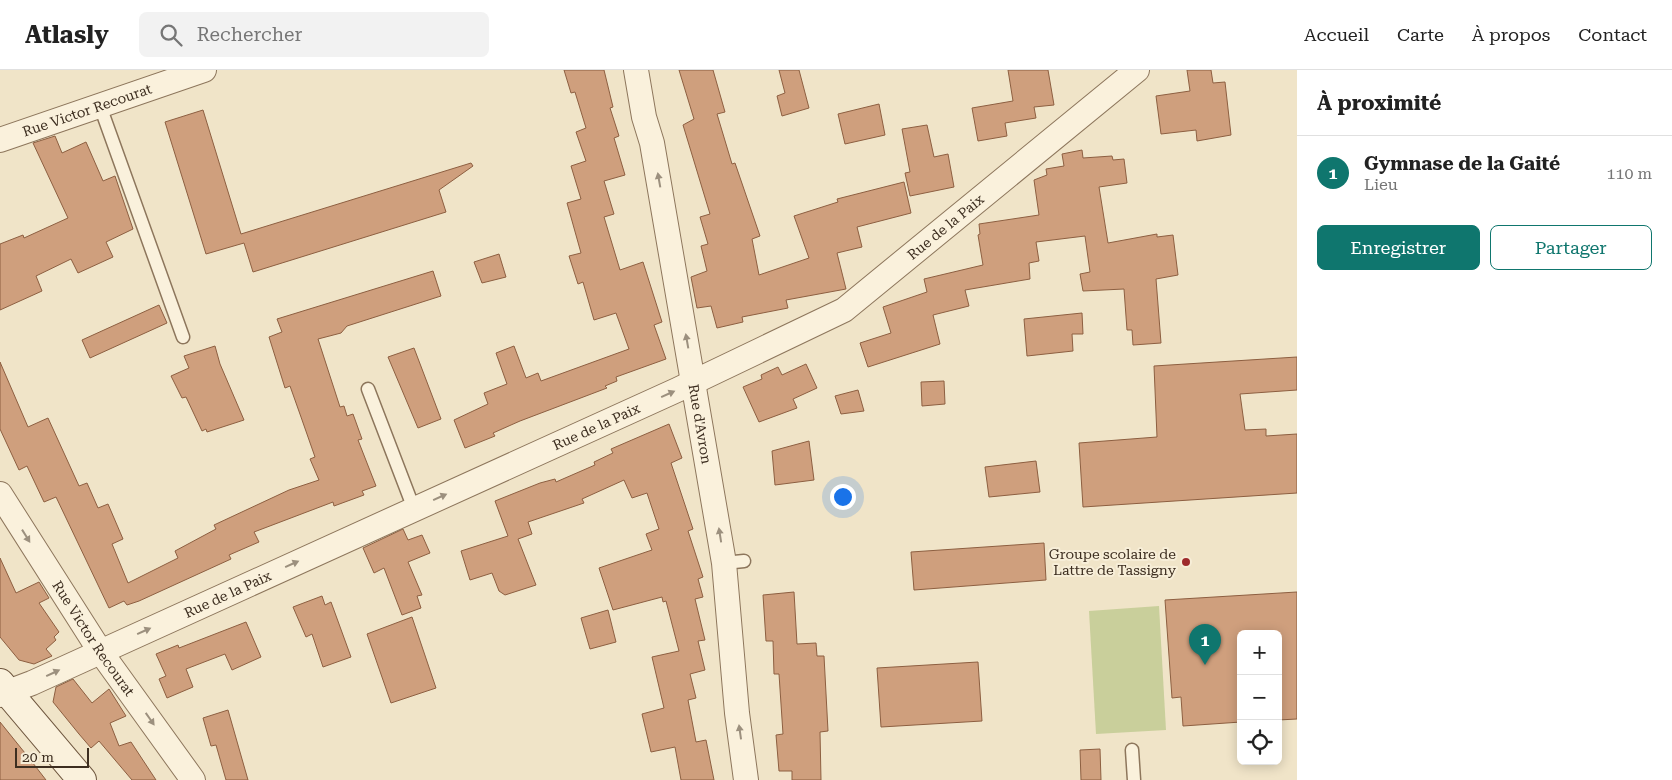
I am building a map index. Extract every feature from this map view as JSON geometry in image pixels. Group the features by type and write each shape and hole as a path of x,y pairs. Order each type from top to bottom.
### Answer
{"street":[{"name":"Rue Victor Recourat","path":"0,140 204,70"},
{"name":"Rue d'Avron","path":"636,70 644,117 652,143 694,382 734,562 737,713 746,780"},
{"name":"Rue de la Paix","path":"3,690 100,651 694,382 844,310 1137,70"},
{"name":"Rue Victor Recourat","path":"0,494 100,651 193,780"},
{"path":"3,690 82,780"}],"lane":[{"path":"100,106 183,337"},
{"path":"368,389 414,509"},
{"path":"1132,750 1134,780"}],"green space":[{"path":"1159,606 1166,730 1096,734 1089,611"}],"building":[{"path":"564,70 604,70 613,107 610,108 619,136 614,138 625,175 604,181 614,214 604,217 620,270 643,262 662,322 654,325 666,359 616,377 617,381 605,386 607,388 520,421 493,433 495,436 465,448 454,420 488,404 484,393 507,384 496,353 514,346 526,378 538,373 541,381 629,349 616,313 594,320 583,282 578,284 569,256 581,253 567,203 581,199 571,166 586,161 576,132 586,128 575,92 571,93"},
{"path":"679,70 713,70 725,112 717,114 732,164 735,163 760,236 752,239 759,275 809,258 794,216 838,202 837,199 904,182 911,213 857,227 862,247 837,253 846,289 786,300 788,308 742,317 743,322 717,328 711,306 697,308 691,277 707,271 701,246 708,244 700,217 710,214 683,125 694,119"},
{"path":"779,70 799,70 809,108 782,116 777,96 785,93"},
{"path":"1008,70 1048,70 1054,105 1034,107 1036,118 1005,123 1007,136 978,141 972,108 1013,101"},
{"path":"1187,70 1211,70 1213,83 1225,82 1231,135 1197,141 1196,130 1161,134 1156,96 1190,91"},
{"path":"879,104 885,135 845,144 838,114"},
{"path":"203,110 241,234 471,163 473,166 439,190 446,212 253,272 244,243 206,254 165,122"},
{"path":"927,125 934,157 948,154 954,187 910,196 905,173 910,172 902,129"},
{"path":"55,136 62,153 86,142 103,181 115,176 133,229 106,242 113,257 78,273 71,259 36,276 42,291 0,310 0,244 23,235 24,238 68,218 33,143"},
{"path":"1082,150 1083,158 1112,156 1113,160 1124,159 1127,183 1099,187 1108,243 1157,234 1157,237 1173,235 1178,275 1156,279 1161,343 1133,345 1132,330 1127,330 1124,289 1083,291 1080,274 1090,272 1085,236 1036,242 1039,261 1029,263 1030,279 965,290 969,306 933,315 940,344 868,367 860,343 891,333 883,307 927,292 924,279 983,265 978,235 980,234 979,224 1039,215 1034,180 1047,175 1046,169 1064,166 1062,154"},
{"path":"499,254 506,277 482,283 474,262"},
{"path":"433,271 441,296 347,326 341,333 318,339 340,407 344,406 347,416 353,414 362,439 358,440 376,486 362,491 364,495 334,506 333,502 254,532 259,542 229,555 231,559 139,601 127,605 124,601 109,608 56,497 44,502 27,466 19,470 0,429 0,362 28,427 48,418 79,486 87,483 98,508 108,504 123,539 112,544 128,583 178,558 175,551 216,529 214,525 289,490 319,480 310,459 315,457 290,386 285,388 269,337 282,332 277,319"},
{"path":"159,305 167,323 90,358 82,340"},
{"path":"1082,313 1083,334 1072,334 1073,351 1027,356 1024,319"},
{"path":"215,346 220,364 244,420 207,432 206,429 202,431 186,397 182,398 171,376 189,368 184,356"},
{"path":"414,348 441,419 418,428 388,357"},
{"path":"1297,357 1297,390 1240,394 1245,430 1266,429 1266,436 1297,434 1297,493 1083,507 1079,443 1157,437 1154,366"},
{"path":"806,364 817,388 793,399 797,408 759,422 743,387 762,379 761,375 778,367 782,375"},
{"path":"944,381 945,404 922,406 921,382"},
{"path":"858,390 864,411 841,414 835,396"},
{"path":"669,424 682,458 671,463 693,529 688,531 703,577 698,579 703,597 695,599 705,640 698,641 705,670 690,674 696,698 688,700 696,742 706,740 714,780 681,780 675,747 651,752 642,714 664,708 652,657 679,651 666,601 663,602 662,597 613,610 599,568 652,550 646,534 659,529 647,493 632,498 624,480 582,499 584,503 528,522 532,534 518,539 536,585 505,595 499,591 492,573 470,580 461,551 508,536 495,501 540,483 555,479 556,482 595,465 594,462 613,453 611,449"},
{"path":"809,441 814,480 775,485 772,451"},
{"path":"1036,461 1040,492 989,497 985,467"},
{"path":"403,529 408,540 422,535 430,553 408,562 422,595 417,596 421,608 402,615 384,568 374,573 363,548"},
{"path":"1044,543 1046,580 914,590 911,552"},
{"path":"0,558 16,593 39,582 49,598 39,603 59,632 54,637 56,640 46,649 52,656 34,664 19,660 0,637"},
{"path":"794,592 797,644 816,643 817,656 824,656 828,731 820,732 821,780 792,780 792,771 779,771 776,735 783,734 779,674 774,674 773,641 766,641 763,595"},
{"path":"1297,592 1297,719 1282,720 1282,630 1237,630 1237,722 1183,726 1181,697 1172,698 1165,600"},
{"path":"322,596 325,605 331,602 351,657 323,667 312,634 306,637 293,607"},
{"path":"608,610 616,642 590,649 581,618"},
{"path":"412,617 436,688 391,703 367,634"},
{"path":"246,622 261,657 232,670 225,654 186,669 193,687 167,698 159,679 166,676 156,654 178,645 179,648"},
{"path":"978,662 982,721 881,727 877,668"},
{"path":"73,679 92,703 109,689 126,716 110,723 119,746 131,742 156,780 132,780 99,741 91,748 79,734 53,702 56,687"},
{"path":"228,710 248,780 226,780 216,745 211,746 203,718"},
{"path":"0,722 29,758 46,780 0,780"},
{"path":"1100,749 1101,780 1081,780 1080,750"}],"place":[{"name":"Groupe scolaire de Lattre de Tassigny","path":"1186,562"},
{"name":"Gymnase de la Gaité","path":"1205,665"}]}
